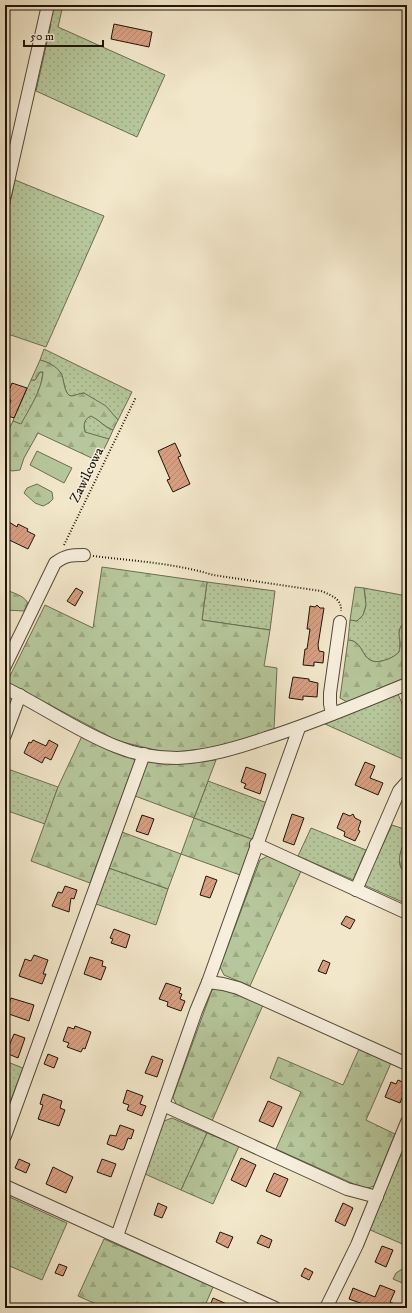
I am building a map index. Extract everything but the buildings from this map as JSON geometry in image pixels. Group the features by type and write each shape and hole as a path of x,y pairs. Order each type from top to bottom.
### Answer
{"street":[{"path":"5,196 48,5"},
{"path":"5,666 55,563 68,555 84,555"},
{"path":"332,714 330,693 340,622"},
{"path":"5,688 115,746 144,754 177,758 208,754 248,744 299,728 407,684"},
{"path":"5,735 20,695"},
{"path":"117,1236 196,1011 208,982 256,844 299,728"},
{"path":"5,1136 144,754"},
{"path":"356,890 399,791 407,782"},
{"path":"256,844 407,913"},
{"path":"208,982 238,988 407,1064"},
{"path":"163,1105 348,1189 377,1197"},
{"path":"326,1308 357,1245 407,1122"},
{"path":"5,1186 275,1308"}],"path":[{"name":"Zawilcowa","path":"55,563 136,397"},
{"path":"84,555 160,563 197,570 213,575 321,591 331,595 339,601 341,608 340,622"}],"green space":[{"path":"52,5 63,5 58,27 165,75 137,137 36,91 51,24 48,22"},
{"path":"15,180 104,216 46,347 5,333 5,226"},
{"path":"44,349 132,392 118,420 109,410 84,393 73,396 69,395 59,371 52,365 40,360"},
{"path":"40,360 57,368 62,375 67,393 69,395 73,396 84,393 106,406 118,420 113,430 91,416 85,421 85,432 109,439 98,461 38,433 24,458 20,470 12,471 7,468 5,462 5,437 13,421 21,424 38,392 43,372 40,372 35,380 31,380"},
{"path":"40,372 43,372 42,379 35,400 21,425 13,421 14,418 31,380 35,380"},
{"path":"91,415 113,430 109,439 89,435 85,432 85,422"},
{"path":"37,451 72,468 64,483 30,465"},
{"path":"37,484 52,492 53,499 43,506 35,503 24,493 27,488"},
{"path":"102,567 207,582 202,620 270,630 264,666 277,668 274,729 218,747 168,753 118,741 7,682 45,605 93,628"},
{"path":"207,582 275,591 270,630 202,620"},
{"path":"355,587 364,588 366,605 363,615 357,621 350,620"},
{"path":"364,588 407,596 407,621 403,624 399,631 399,652 391,658 382,661 375,662 370,660 366,657 358,644 354,641 348,640 350,620 357,621 361,618 365,610 366,602"},
{"path":"5,589 26,600 28,603 24,611 5,610"},
{"path":"407,621 407,677 347,702 340,698 348,640 354,641 358,644 366,657 370,660 375,662 382,661 393,657 399,652 399,631 403,624"},
{"path":"398,694 407,715 407,761 325,724"},
{"path":"82,736 113,752 136,758 90,883 31,861 58,787"},
{"path":"216,760 194,818 135,796 148,761 166,765"},
{"path":"5,768 58,787 45,824 5,810"},
{"path":"208,781 267,803 254,840 194,818"},
{"path":"194,818 254,840 240,875 181,854"},
{"path":"392,825 407,830 401,853 400,864 402,870 407,874 407,904 364,885"},
{"path":"311,828 366,850 353,880 298,856"},
{"path":"122,832 181,854 168,889 109,868"},
{"path":"407,835 407,874 400,866 400,856"},
{"path":"268,856 301,871 250,986 224,975 220,967 260,860"},
{"path":"109,868 168,889 156,925 96,904"},
{"path":"220,987 263,1005 212,1121 177,1106 173,1097 212,990"},
{"path":"359,1049 391,1063 366,1120 395,1134 374,1186 365,1189 276,1149 301,1092 270,1078 278,1057 343,1085"},
{"path":"5,1061 23,1068 9,1105 5,1103"},
{"path":"172,1118 207,1133 181,1190 145,1174 164,1121"},
{"path":"207,1133 239,1146 213,1204 181,1190"},
{"path":"401,1155 407,1159 407,1246 368,1229"},
{"path":"5,1195 67,1223 42,1280 5,1264"},
{"path":"104,1239 213,1287 204,1308 105,1308 78,1296"},
{"path":"407,1266 407,1285 393,1279 396,1273"}]}
